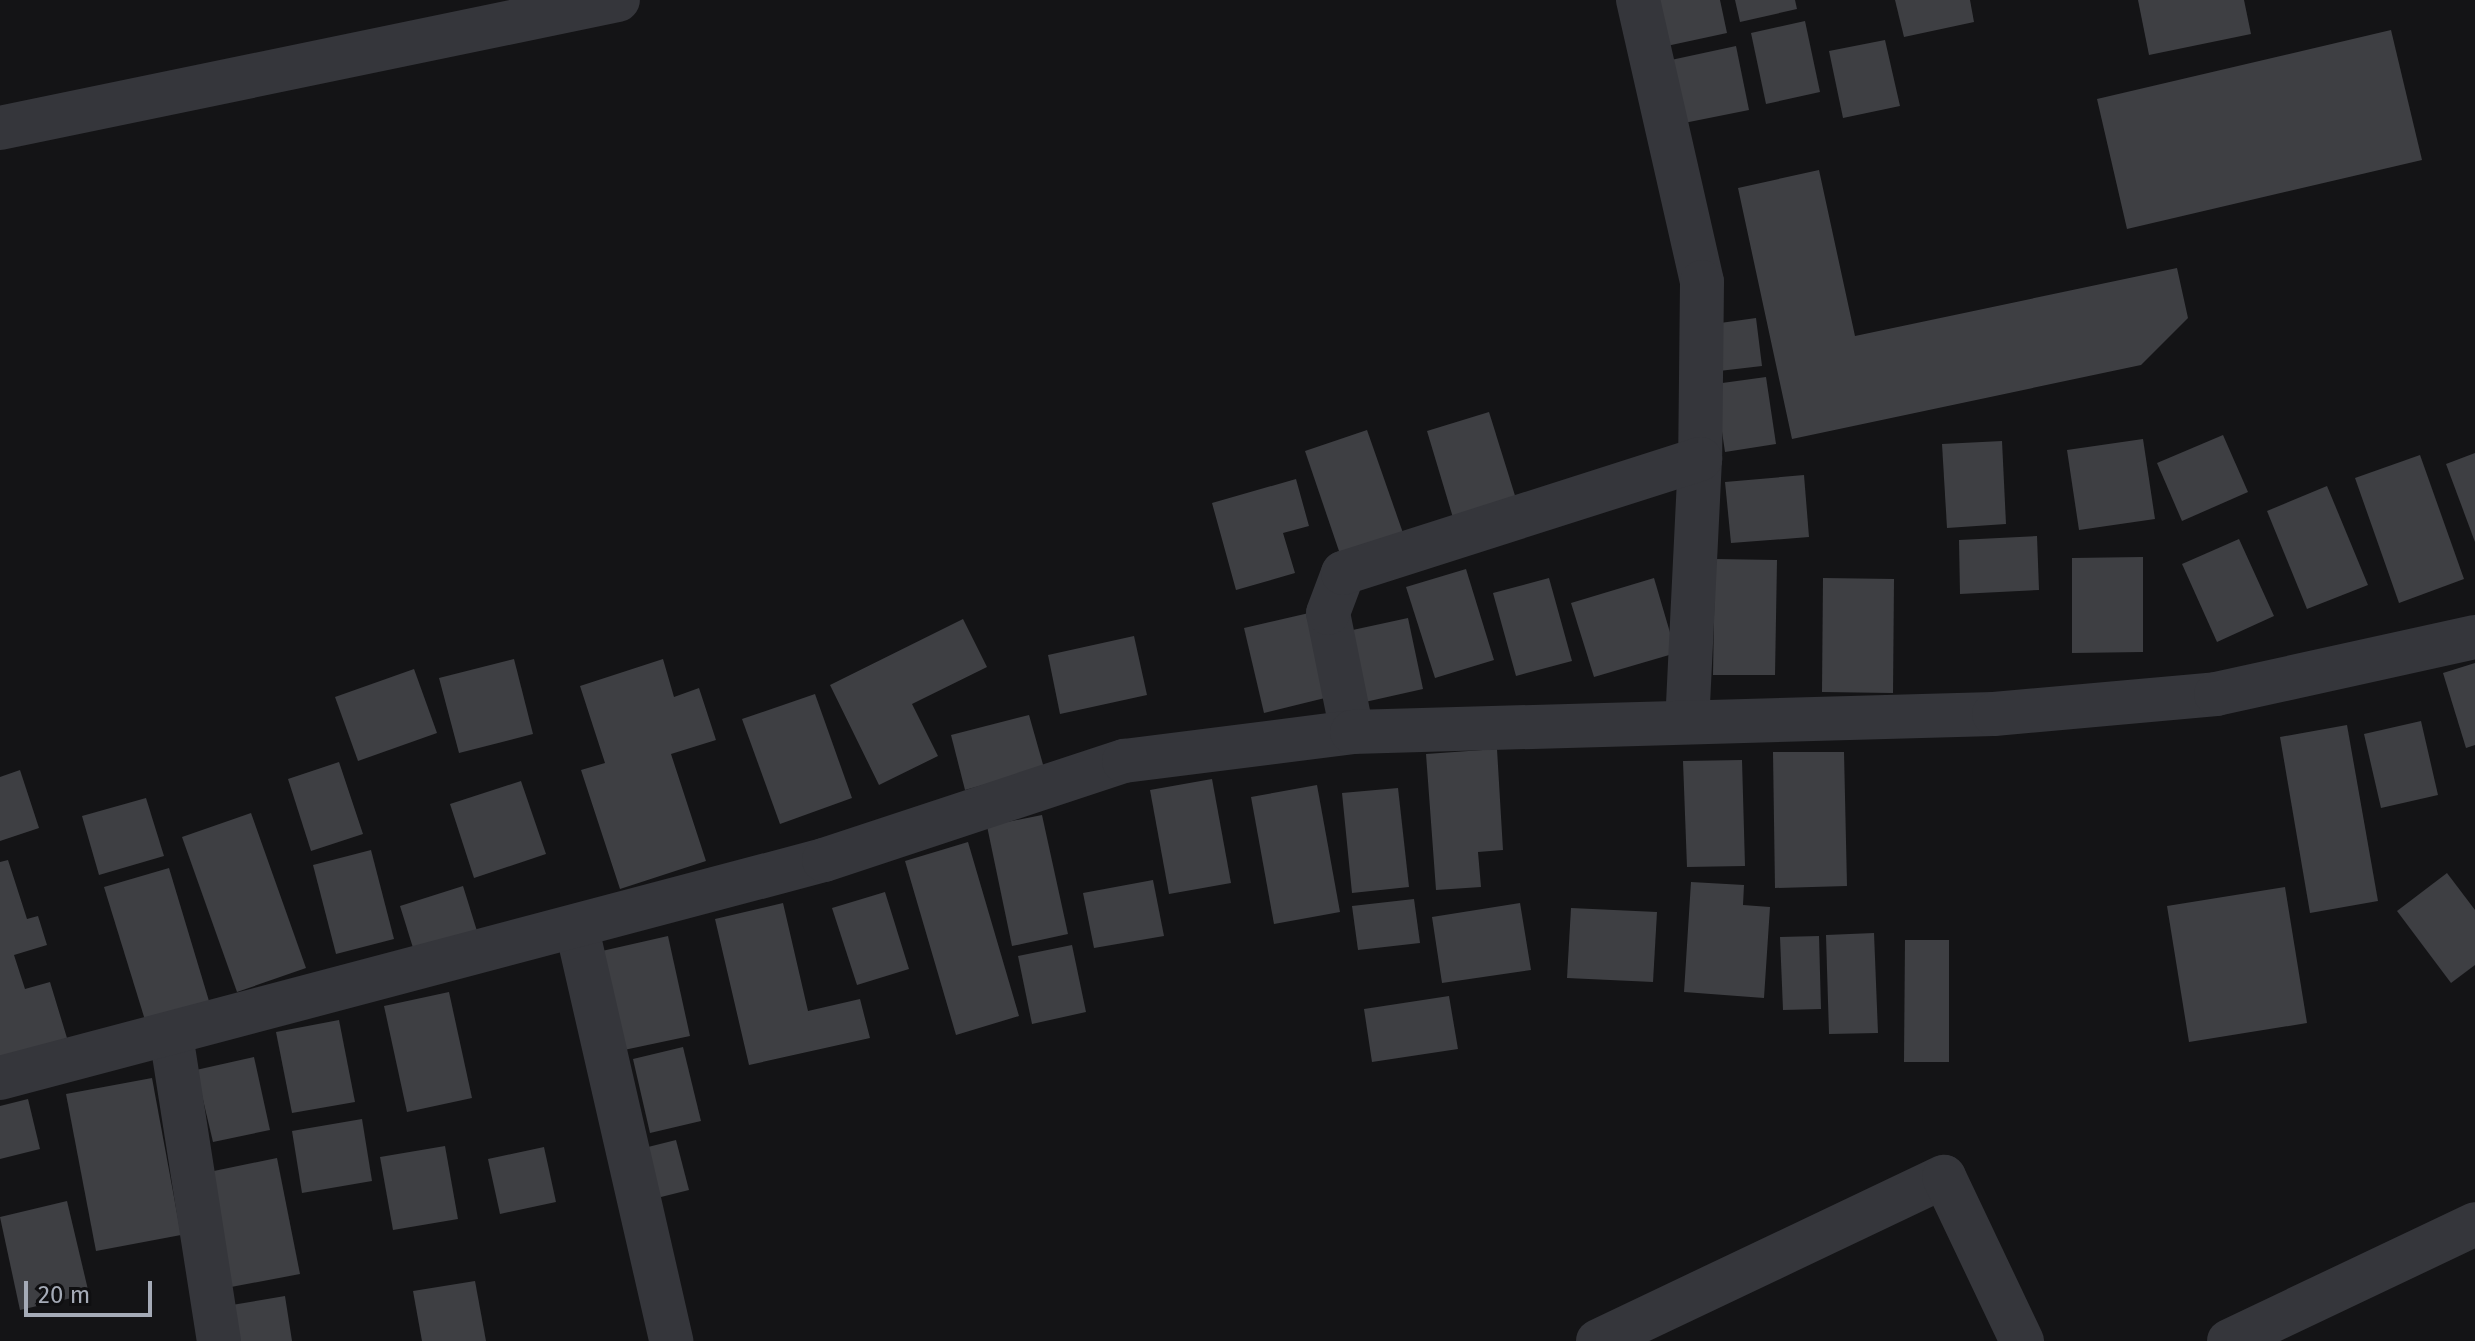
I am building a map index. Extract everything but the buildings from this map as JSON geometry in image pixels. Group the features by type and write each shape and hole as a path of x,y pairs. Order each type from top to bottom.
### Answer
{"lane":[{"path":"0,128 618,0"},
{"path":"1638,0 1702,282 1700,459 1687,721"},
{"path":"1352,732 1328,613 1343,573 1700,459"},
{"path":"0,1078 577,929 824,860 1124,761 1352,732 1994,714 2216,694 2475,637"},
{"path":"577,929 671,1341"},
{"path":"171,1035 219,1341"},
{"path":"1598,1341 1944,1177 2022,1341"},
{"path":"2229,1341 2475,1224"}]}
